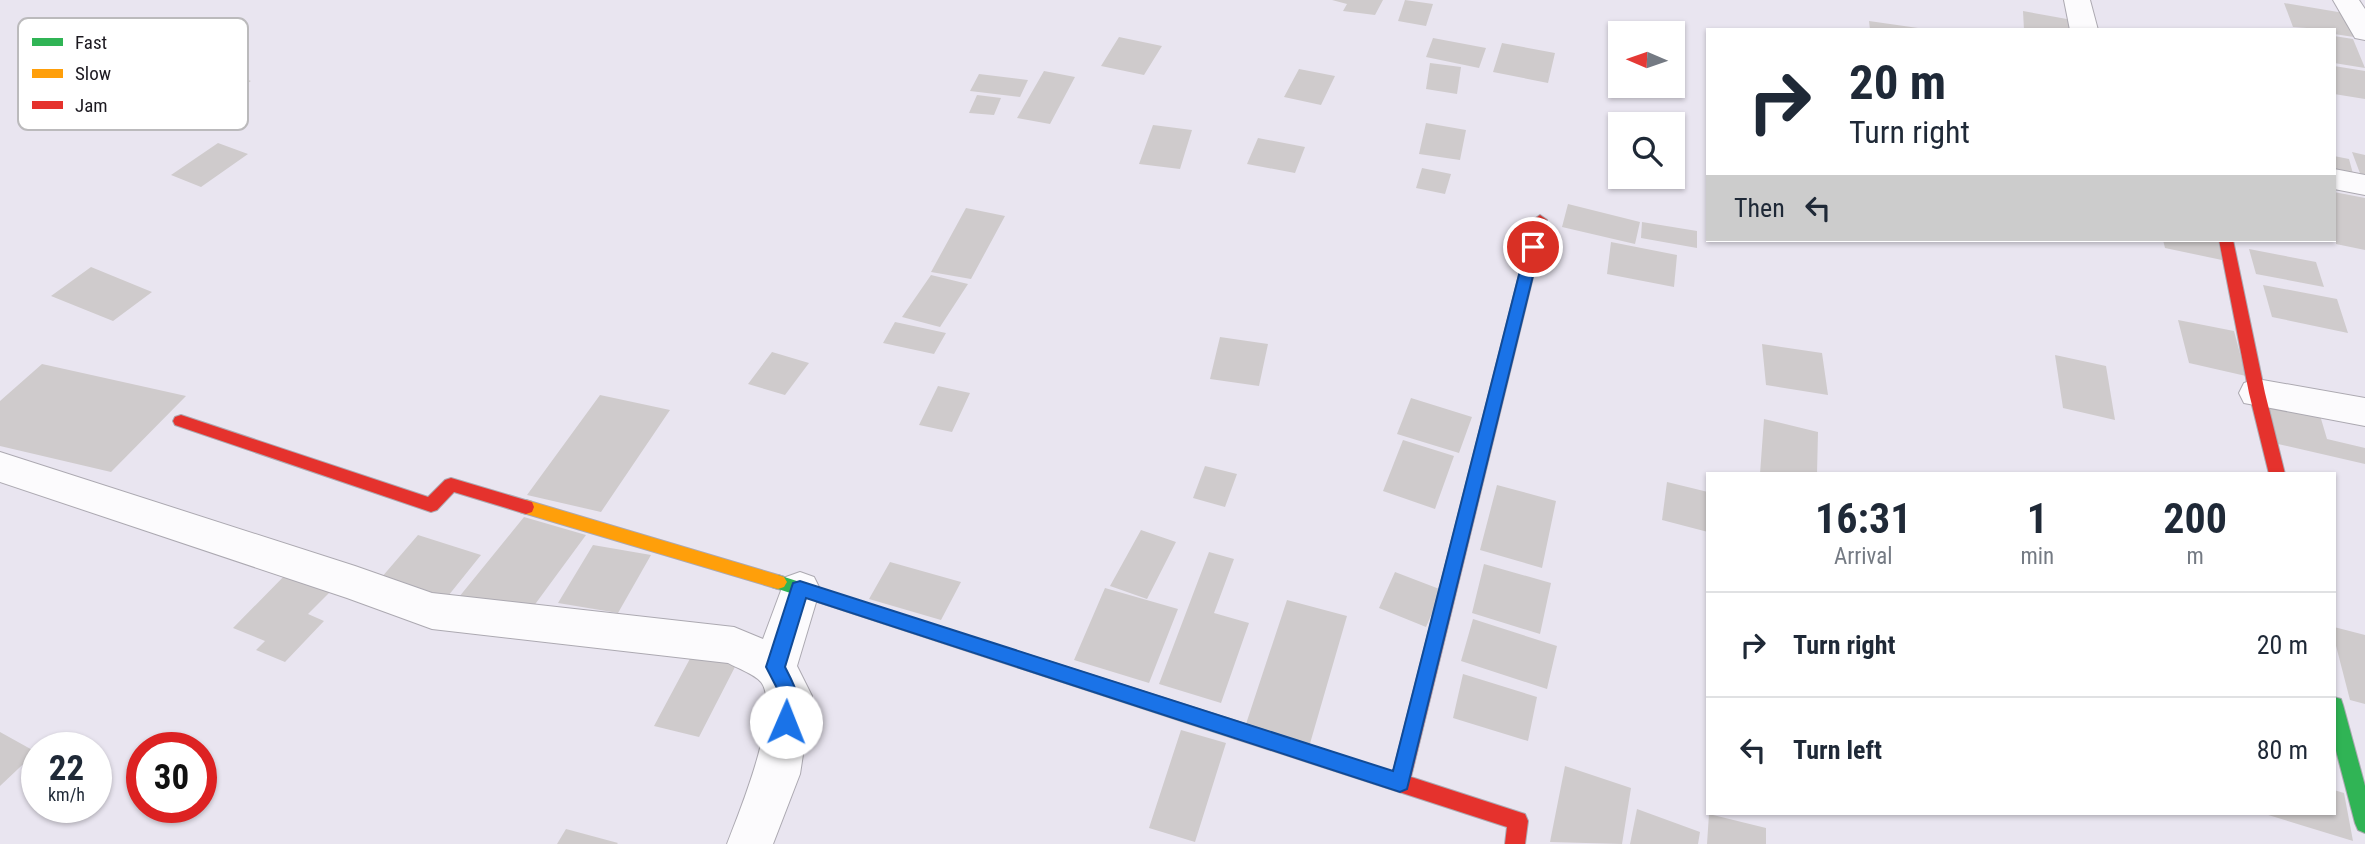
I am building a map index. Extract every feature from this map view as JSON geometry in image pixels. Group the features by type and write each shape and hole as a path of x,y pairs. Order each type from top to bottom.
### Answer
{"street":[{"path":"2077,0 2084,28"},
{"path":"2346,0 2365,32"},
{"path":"2336,179 2365,185"},
{"path":"1400,783 1540,220"},
{"path":"2225,242 2277,472"},
{"path":"2257,393 2365,412"},
{"path":"181,421 431,505 451,485 800,589 1518,821 1515,844"},
{"path":"0,467 355,583 432,611 734,645 775,667 790,696 777,774 750,844"},
{"path":"775,667 800,589"},
{"path":"2336,713 2365,823"}],"building":[{"path":"1332,0 1383,0 1375,15 1343,11 1347,4"},
{"path":"1405,0 1433,4 1426,26 1398,21"},
{"path":"2284,3 2344,13 2354,37 2336,34 2336,28 2293,27"},
{"path":"2023,11 2078,21 2078,28 2024,28"},
{"path":"1869,21 1918,28 1870,28"},
{"path":"2336,36 2353,39 2365,68 2336,63"},
{"path":"1119,37 1162,46 1144,75 1101,66"},
{"path":"1433,38 1486,48 1479,68 1426,57"},
{"path":"1502,43 1555,53 1548,83 1493,72"},
{"path":"1430,63 1461,67 1457,94 1426,89"},
{"path":"2336,66 2365,71 2365,99 2336,94"},
{"path":"1299,69 1335,76 1321,105 1284,97"},
{"path":"1044,71 1075,77 1050,124 1017,118"},
{"path":"979,74 1028,80 1020,97 970,91"},
{"path":"977,95 1001,98 994,115 969,113"},
{"path":"1426,123 1466,130 1460,160 1419,154"},
{"path":"1153,125 1192,130 1180,169 1139,164"},
{"path":"1258,138 1305,147 1295,173 1247,164"},
{"path":"218,143 248,154 201,187 171,175"},
{"path":"2352,152 2365,155 2365,177 2361,176"},
{"path":"2336,156 2349,159 2355,181 2336,177"},
{"path":"1422,168 1451,174 1445,194 1416,188"},
{"path":"2336,192 2365,198 2365,250 2336,244"},
{"path":"1568,204 1640,222 1635,244 1562,227"},
{"path":"966,208 1005,216 971,279 931,272"},
{"path":"1642,222 1697,231 1697,248 1641,238"},
{"path":"1611,242 1677,255 1674,287 1607,274"},
{"path":"2164,242 2218,242 2222,260 2165,248"},
{"path":"2249,249 2316,262 2324,287 2256,274"},
{"path":"91,267 152,292 113,321 51,296"},
{"path":"931,275 968,284 940,327 902,317"},
{"path":"2263,285 2337,299 2348,333 2272,317"},
{"path":"2178,320 2234,331 2246,376 2189,363"},
{"path":"895,322 946,333 934,354 883,343"},
{"path":"1220,337 1268,344 1259,386 1210,379"},
{"path":"1762,344 1822,353 1828,395 1766,385"},
{"path":"772,352 809,363 785,395 748,384"},
{"path":"2055,355 2106,366 2115,420 2063,408"},
{"path":"42,364 186,396 111,472 0,446 0,401"},
{"path":"938,386 970,393 952,432 919,425"},
{"path":"600,395 670,410 601,512 527,495"},
{"path":"1411,398 1472,417 1459,453 1397,434"},
{"path":"2267,400 2319,412 2327,439 2365,448 2365,464 2278,444"},
{"path":"1764,419 1818,432 1817,472 1760,472"},
{"path":"1403,440 1454,456 1435,509 1383,491"},
{"path":"1205,466 1237,474 1225,507 1193,498"},
{"path":"1667,482 1706,492 1706,531 1662,520"},
{"path":"1497,485 1556,501 1542,568 1480,550"},
{"path":"524,517 586,535 525,618 459,597"},
{"path":"1141,530 1176,542 1147,599 1110,586"},
{"path":"418,535 481,555 440,606 375,585"},
{"path":"593,545 651,555 618,613 558,603"},
{"path":"1209,552 1234,559 1214,613 1249,623 1221,703 1159,684"},
{"path":"890,562 961,582 941,620 869,599"},
{"path":"1484,564 1551,583 1540,634 1472,613"},
{"path":"292,568 336,586 308,614 324,621 285,662 256,650 265,641 233,628"},
{"path":"1395,572 1442,590 1426,627 1379,608"},
{"path":"1105,588 1178,609 1149,683 1074,660"},
{"path":"1287,600 1347,616 1309,747 1245,727"},
{"path":"1473,619 1557,646 1547,689 1461,661"},
{"path":"2336,628 2365,635 2365,704 2350,700 2336,646"},
{"path":"693,653 737,663 699,737 654,726"},
{"path":"1463,674 1537,697 1528,741 1453,718"},
{"path":"1181,730 1226,743 1195,842 1149,828"},
{"path":"0,732 21,744 21,766 0,786"},
{"path":"1565,766 1631,788 1622,844 1550,842"},
{"path":"2336,791 2344,793 2353,841 2268,815 2336,815"},
{"path":"1637,809 1700,832 1698,844 1630,844"},
{"path":"1709,815 1766,828 1766,844 1707,844"},
{"path":"566,829 618,843 557,844"}],"traffic: fast":[{"path":"778,582 1236,730"},
{"path":"2336,713 2365,823"}],"traffic: slow":[{"path":"526,507 778,582"}],"traffic: jam":[{"path":"1400,783 1540,220"},
{"path":"2226,242 2257,393 2277,472"},
{"path":"181,421 431,505 451,485 526,507"},
{"path":"1236,730 1518,821 1515,844"}],"route":[{"path":"786,722 790,696 775,667 800,589 1400,783 1533,247"}]}
